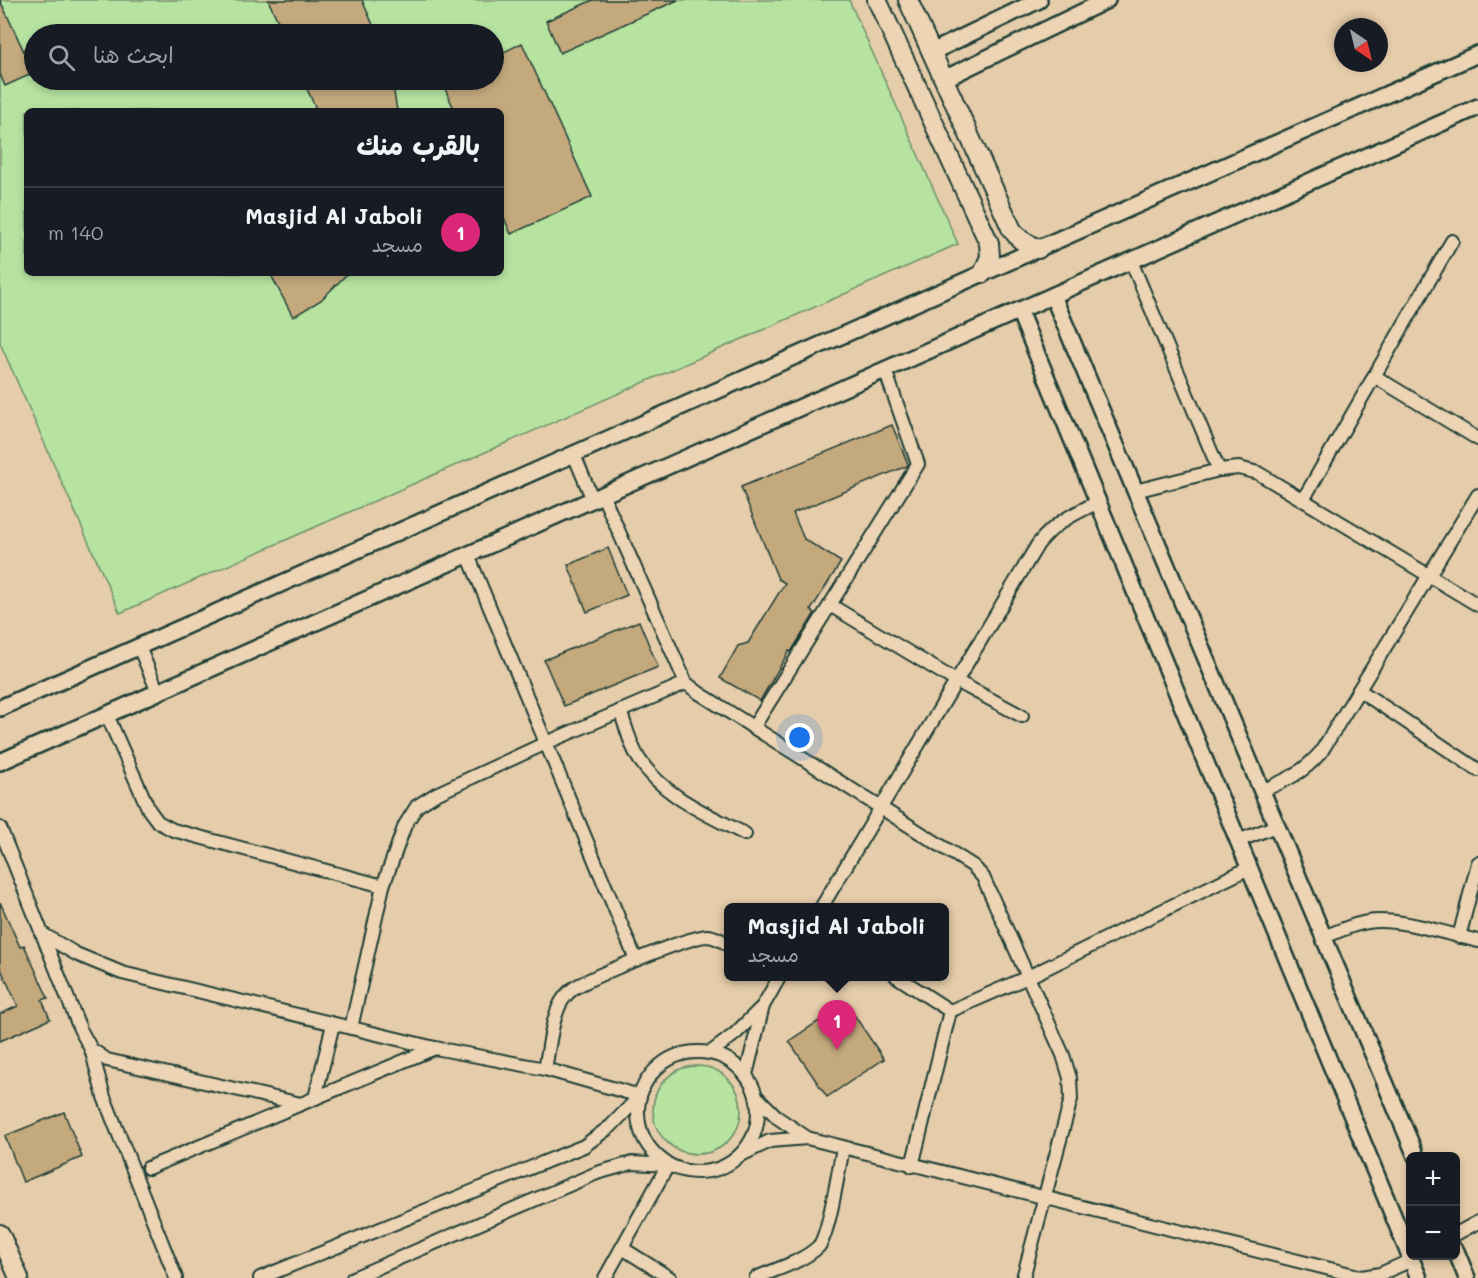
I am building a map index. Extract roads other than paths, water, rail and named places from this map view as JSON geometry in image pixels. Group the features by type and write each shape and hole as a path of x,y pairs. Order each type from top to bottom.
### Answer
{"main road":[{"path":"877,0 989,243 990,257 983,273"},
{"path":"908,0 1012,230 1021,240 1038,249"},
{"path":"0,1234 19,1278"}],"street":[{"path":"932,52 1039,0"},
{"path":"944,79 1107,0"},
{"path":"0,708 1478,54"},
{"path":"0,762 1478,107"},
{"path":"1303,500 1452,240"},
{"path":"1131,261 1219,470"},
{"path":"1053,296 1414,1152"},
{"path":"1019,311 1406,1246"},
{"path":"753,728 918,464 885,370"},
{"path":"1374,376 1478,439"},
{"path":"574,455 598,498 686,683 753,728 973,866 983,877 1063,1056 1070,1078 1071,1099 1023,1278"},
{"path":"1135,491 1219,470 1239,468 1257,473 1478,605"},
{"path":"1262,790 1293,778 1310,766 1321,752 1478,495"},
{"path":"824,903 1038,544 1058,524 1098,502"},
{"path":"468,555 636,960"},
{"path":"830,605 956,681 1022,716"},
{"path":"139,647 158,692"},
{"path":"351,1028 383,886 405,825 417,806 436,794 546,743 686,683"},
{"path":"1359,690 1478,770"},
{"path":"621,711 635,750 651,773 672,794 746,834"},
{"path":"107,715 149,810 158,822 173,830 383,886"},
{"path":"1238,841 1276,826"},
{"path":"0,828 80,1029 91,1049 107,1107 176,1278"},
{"path":"1459,937 1478,863"},
{"path":"950,1011 1028,977 1249,868"},
{"path":"1323,937 1370,921 1397,922 1478,941"},
{"path":"42,933 76,954 122,973 435,1048 545,1069 640,1096"},
{"path":"545,1069 557,1010 563,999 573,989 636,960 695,938 708,936 724,942"},
{"path":"710,1053 735,1034 763,1006 777,981"},
{"path":"904,981 950,1011"},
{"path":"746,1075 763,1006"},
{"path":"912,1166 950,1011"},
{"path":"315,1098 333,1024"},
{"path":"148,1168 435,1048"},
{"path":"91,1049 106,1060 302,1104"},
{"path":"807,1138 770,1141 743,1154 727,1166 708,1173 687,1172 669,1165 653,1153 642,1136 637,1116 640,1096 648,1078 662,1063 680,1054 700,1051 720,1055 737,1065 746,1075 758,1098 778,1118 807,1138 1362,1277 1380,1274 1412,1260 1419,1278"},
{"path":"260,1278 584,1146 611,1126 640,1096"},
{"path":"743,1154 754,1137 759,1118 758,1098"},
{"path":"763,1277 807,1255 821,1245 827,1227 843,1148"},
{"path":"353,1278 379,1273 597,1173 632,1163 669,1165"},
{"path":"604,1278 669,1165"},
{"path":"1460,1231 1478,1222"},
{"path":"622,1248 670,1278"},
{"path":"1459,1260 1467,1278"}],"place":[{"name":"Masjid Al Jaboli","path":"837,1050"}]}
